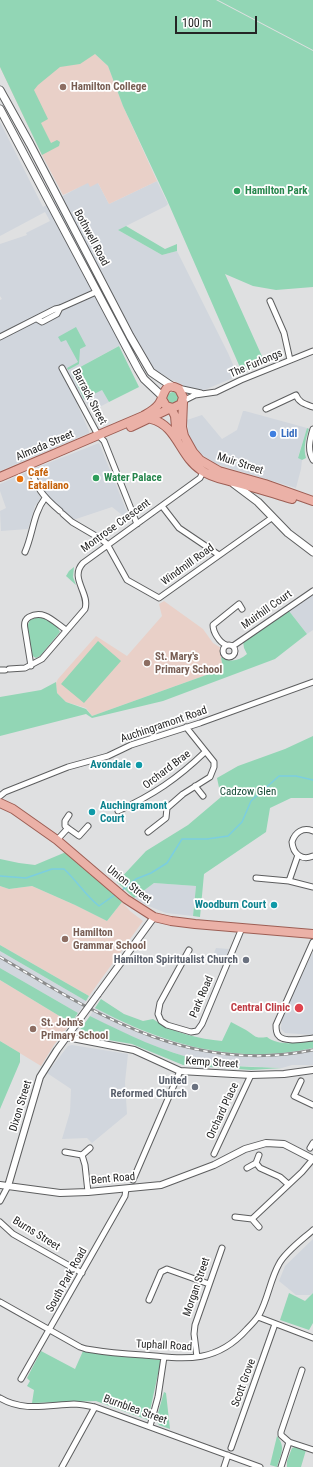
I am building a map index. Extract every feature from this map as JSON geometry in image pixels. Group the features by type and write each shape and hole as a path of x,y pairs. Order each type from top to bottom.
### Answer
{"main road":[{"name":"Bothwell Road","path":"0,92 30,144 130,336 152,372 174,387"},
{"name":"Bothwell Road","path":"0,108 141,375 162,397"},
{"path":"174,387 183,394 183,401 178,407 171,408 166,406 162,397 165,390 174,387"},
{"name":"Almada Street","path":"0,477 148,413 158,405 162,397"},
{"name":"Muir Street","path":"183,401 183,432 186,441 196,456 219,471 295,499 309,500"},
{"name":"Almada Street","path":"98,435 108,436 151,419 171,408"},
{"name":"Muir Street","path":"171,408 174,416 177,439"},
{"name":"Muir Street","path":"151,419 164,424 177,439 188,460 203,472 229,480 264,487"},
{"name":"Muir Street","path":"229,480 253,497 292,537 313,552"},
{"name":"Union Street","path":"0,803 13,809 57,840 126,899 154,917 176,921 313,934"}],"street":[{"path":"0,337 37,319 42,322 57,314 60,308 96,292"},
{"path":"270,301 284,333 290,360"},
{"name":"The Furlongs","path":"183,401 195,396 216,392 290,360 312,354"},
{"name":"Barrack Street","path":"62,368 98,435 104,441 137,524"},
{"path":"174,387 206,394"},
{"path":"266,409 296,395 298,400 303,404 313,407"},
{"path":"313,429 309,454 313,460"},
{"path":"29,465 38,488 45,498 72,522 107,544"},
{"name":"Montrose Crescent","path":"31,666 42,659 85,609 86,599 78,577 79,567 107,544 200,478 203,472"},
{"path":"25,552 29,543 38,507 45,498"},
{"path":"162,506 179,528 218,556"},
{"name":"Windmill Road","path":"107,544 126,580 159,598 273,517"},
{"name":"Muirhill Court","path":"242,609 239,604 214,625 216,634 222,643 226,645 223,650 224,654 227,656 234,654 235,650 233,646 313,591"},
{"path":"5,670 31,666 24,623 26,619 36,614 42,614 66,630"},
{"path":"226,645 233,646"},
{"name":"Auchingramont Road","path":"0,796 5,792 68,767 108,756 131,745 313,682"},
{"name":"Orchard Brae","path":"148,832 166,818 167,808 183,794 210,777 214,767 214,762 186,727"},
{"name":"Orchard Brae","path":"118,811 141,801 162,788 186,770 205,752"},
{"path":"195,786 203,796"},
{"path":"69,815 65,824 79,836 88,826"},
{"path":"57,840 68,828"},
{"path":"313,831 305,829 300,831 293,837 292,847 298,855 307,858 313,856"},
{"path":"288,881 298,855"},
{"path":"256,878 288,881 313,887"},
{"name":"Dixon Street","path":"8,1186 40,1077 79,1020 154,917"},
{"name":"Park Road","path":"189,950 160,1003 158,1014 161,1021 167,1025 191,1032 197,1031 202,1024 242,928"},
{"path":"313,942 276,1025 276,1030 279,1036 288,1039 313,1038"},
{"name":"Kemp Street","path":"67,1037 134,1050 180,1070 251,1075 284,1074 313,1070"},
{"path":"133,1180 180,1070"},
{"name":"Orchard Place","path":"214,1154 251,1075"},
{"path":"301,1081 294,1096 313,1105"},
{"name":"Bent Road","path":"0,1184 60,1193 88,1192 161,1185 198,1172 245,1149 266,1143 284,1144 313,1159"},
{"path":"82,1155 90,1148"},
{"path":"65,1152 82,1155"},
{"path":"247,1168 256,1163 259,1154"},
{"path":"82,1155 85,1165 88,1192"},
{"path":"252,1219 302,1172 313,1159"},
{"path":"256,1163 260,1168 280,1177 288,1184"},
{"path":"0,1201 8,1186"},
{"name":"South Park Road","path":"21,1379 125,1196 126,1188"},
{"path":"235,1216 252,1219 259,1227"},
{"name":"Burns Street","path":"0,1222 13,1234 82,1273"},
{"name":"Tuphall Road","path":"0,1302 86,1349 164,1357 197,1357 211,1354 224,1349 240,1337 258,1317 279,1264 284,1257 313,1230"},
{"name":"Morgan Street","path":"197,1357 194,1334 195,1325 222,1248"},
{"path":"149,1300 163,1270 167,1269 209,1284"},
{"path":"258,1317 313,1338"},
{"name":"Scott Grove","path":"231,1448 275,1324"},
{"path":"150,1426 158,1397 164,1357"},
{"path":"302,1370 281,1432 283,1437 289,1442 313,1450"},
{"name":"Burnblea Street","path":"0,1398 8,1403 28,1407 76,1404 95,1407 260,1467"},
{"path":"62,1467 95,1407"},
{"path":"281,1467 289,1442"},
{"path":"224,1467 228,1455"}],"shaded area":[{"name":"Hamilton College","path":"0,0 11,0 95,54 108,66 123,106 157,181 109,204 98,183 90,187 88,183 63,195 0,67"},
{"path":"0,122 43,207 88,182 98,183 109,204 157,181 168,204 118,230 162,255 177,251 238,376 204,390 190,388 154,370 135,337 71,372 102,390 109,402 92,411 84,399 77,404 89,433 0,471 0,300 2,299 0,296 0,244 27,235 26,233 50,221 45,212 0,236"},
{"path":"243,411 307,428 298,457 302,460 296,488 216,464 195,450 189,436 187,420 202,415 222,439 237,430"},
{"path":"99,443 131,522 112,507 73,520 46,498 38,486 33,469"},
{"path":"27,472 34,488 41,498 35,506 28,529 1,531 0,511 6,508 0,491 0,484"},
{"path":"313,595 313,630 307,634 289,611"},
{"name":"St. Mary's Primary School","path":"164,601 203,629 213,643 221,648 220,652 223,669 92,716 86,708 66,702 57,693 56,683 58,679 96,636 127,656 162,616 159,604"},
{"path":"154,883 196,886 193,916 166,913 146,905 134,898"},
{"name":"Hamilton Grammar School","path":"0,886 9,889 32,886 107,921 122,902 130,911 143,921 89,996 0,945"},
{"path":"216,948 229,949 223,964 212,958"},
{"path":"0,951 86,1001 78,1013 0,968"},
{"path":"313,952 313,1035 285,1033 281,1029 282,1015"},
{"name":"St. John's Primary School","path":"0,980 71,1023 54,1045 41,1066 0,1041"},
{"path":"95,1008 135,1029 171,1041 202,1049 242,1054 262,1054 313,1048 313,1065 292,1065 282,1068 241,1066 204,1061 183,1056 143,1042 90,1016"},
{"path":"72,1045 128,1054 125,1082 127,1114 92,1143 87,1138 62,1139 70,1112 71,1089 47,1073 68,1046"},
{"path":"313,1239 313,1293 310,1295 296,1295 279,1281 285,1266"}],"green space":[{"name":"Hamilton Park","path":"0,0 216,0 313,51 313,287 276,290 253,286 225,274 265,363 242,372 167,200 123,106 108,66 95,54 80,64 60,67 34,90 48,119 41,123 51,143 57,140 60,142 59,146 42,155 0,67"},
{"path":"218,0 313,0 313,50"},
{"path":"126,226 165,249 177,244 177,251 162,255 118,230"},
{"path":"76,327 86,346 80,349 79,364 68,370 67,368 78,362 66,340 61,342 58,337"},
{"path":"119,346 139,387 109,402 102,390 84,399 71,372"},
{"path":"171,392 175,392 179,398 175,404 171,404 167,400 167,396"},
{"path":"307,428 309,429 305,447 306,458 302,460 298,458"},
{"path":"74,567 73,577 76,585 66,576"},
{"path":"289,611 307,634 275,659 163,701 92,718 86,714 0,736 0,697 41,690 56,682 57,693 66,702 86,709 92,716 223,669 221,657 231,661 238,660 247,654 243,641"},
{"path":"38,617 51,622 59,629 60,632 40,656 36,658 31,655 27,627 30,620"},
{"path":"98,641 121,661 84,703 61,684"},
{"name":"Cadzow Glen","path":"313,736 313,798 291,798 270,808 266,832 204,874 200,917 193,916 196,886 154,883 134,898 117,882 146,851 188,825 221,797 217,778 238,766 285,749"},
{"path":"66,852 122,902 107,921 32,886 9,889 0,886 0,859 35,865"},
{"path":"0,945 89,996 86,1001 0,951"},
{"path":"0,968 78,1013 71,1023 0,980"},
{"path":"101,999 124,1014 143,1021 153,1019 177,1032 196,1037 222,1041 231,1022 260,1038 267,1037 283,1043 313,1041 313,1048 284,1053 255,1054 228,1053 201,1048 147,1032 121,1021 95,1008"},
{"path":"90,1016 145,1042 188,1057 222,1064 282,1068 251,1070 183,1065 132,1044 79,1035 79,1031"},
{"path":"0,1041 20,1053 20,1062 0,1109"},
{"path":"289,1293 305,1301 313,1293 313,1323 309,1330 280,1320"},
{"path":"41,1351 75,1369 83,1351 161,1360 148,1420 96,1401 32,1403 34,1390 27,1386 30,1381 27,1378"},
{"path":"164,1392 166,1393 170,1429 159,1425 156,1420"},
{"path":"277,1436 282,1447 277,1467 270,1465"},
{"path":"295,1447 306,1450 301,1467 287,1467 287,1461 292,1448"}],"waterway":[{"path":"121,891 136,879 151,873 167,863 182,839 207,839 228,836 242,822 251,801 279,776 296,776 313,780"},
{"path":"0,876 26,878 52,869 64,869 99,906 116,894"}],"railway":[{"path":"0,957 74,1000 111,1019 148,1035 187,1047 227,1054 269,1056 313,1050"}],"place":[{"name":"Hamilton College","path":"63,87"},
{"name":"Hamilton Park","path":"237,191"},
{"name":"Lidl","path":"273,434"},
{"name":"Water Palace","path":"96,478"},
{"name":"Café Eataliano","path":"20,479"},
{"name":"St. Mary's Primary School","path":"147,663"},
{"name":"Avondale","path":"139,765"},
{"name":"Auchingramont Court","path":"92,812"},
{"name":"Woodburn Court","path":"274,905"},
{"name":"Hamilton Grammar School","path":"65,939"},
{"name":"Hamilton Spiritualist Church","path":"246,960"},
{"name":"Central Clinic","path":"299,1008"},
{"name":"St. John's Primary School","path":"33,1029"},
{"name":"United Reformed Church","path":"195,1087"}]}
